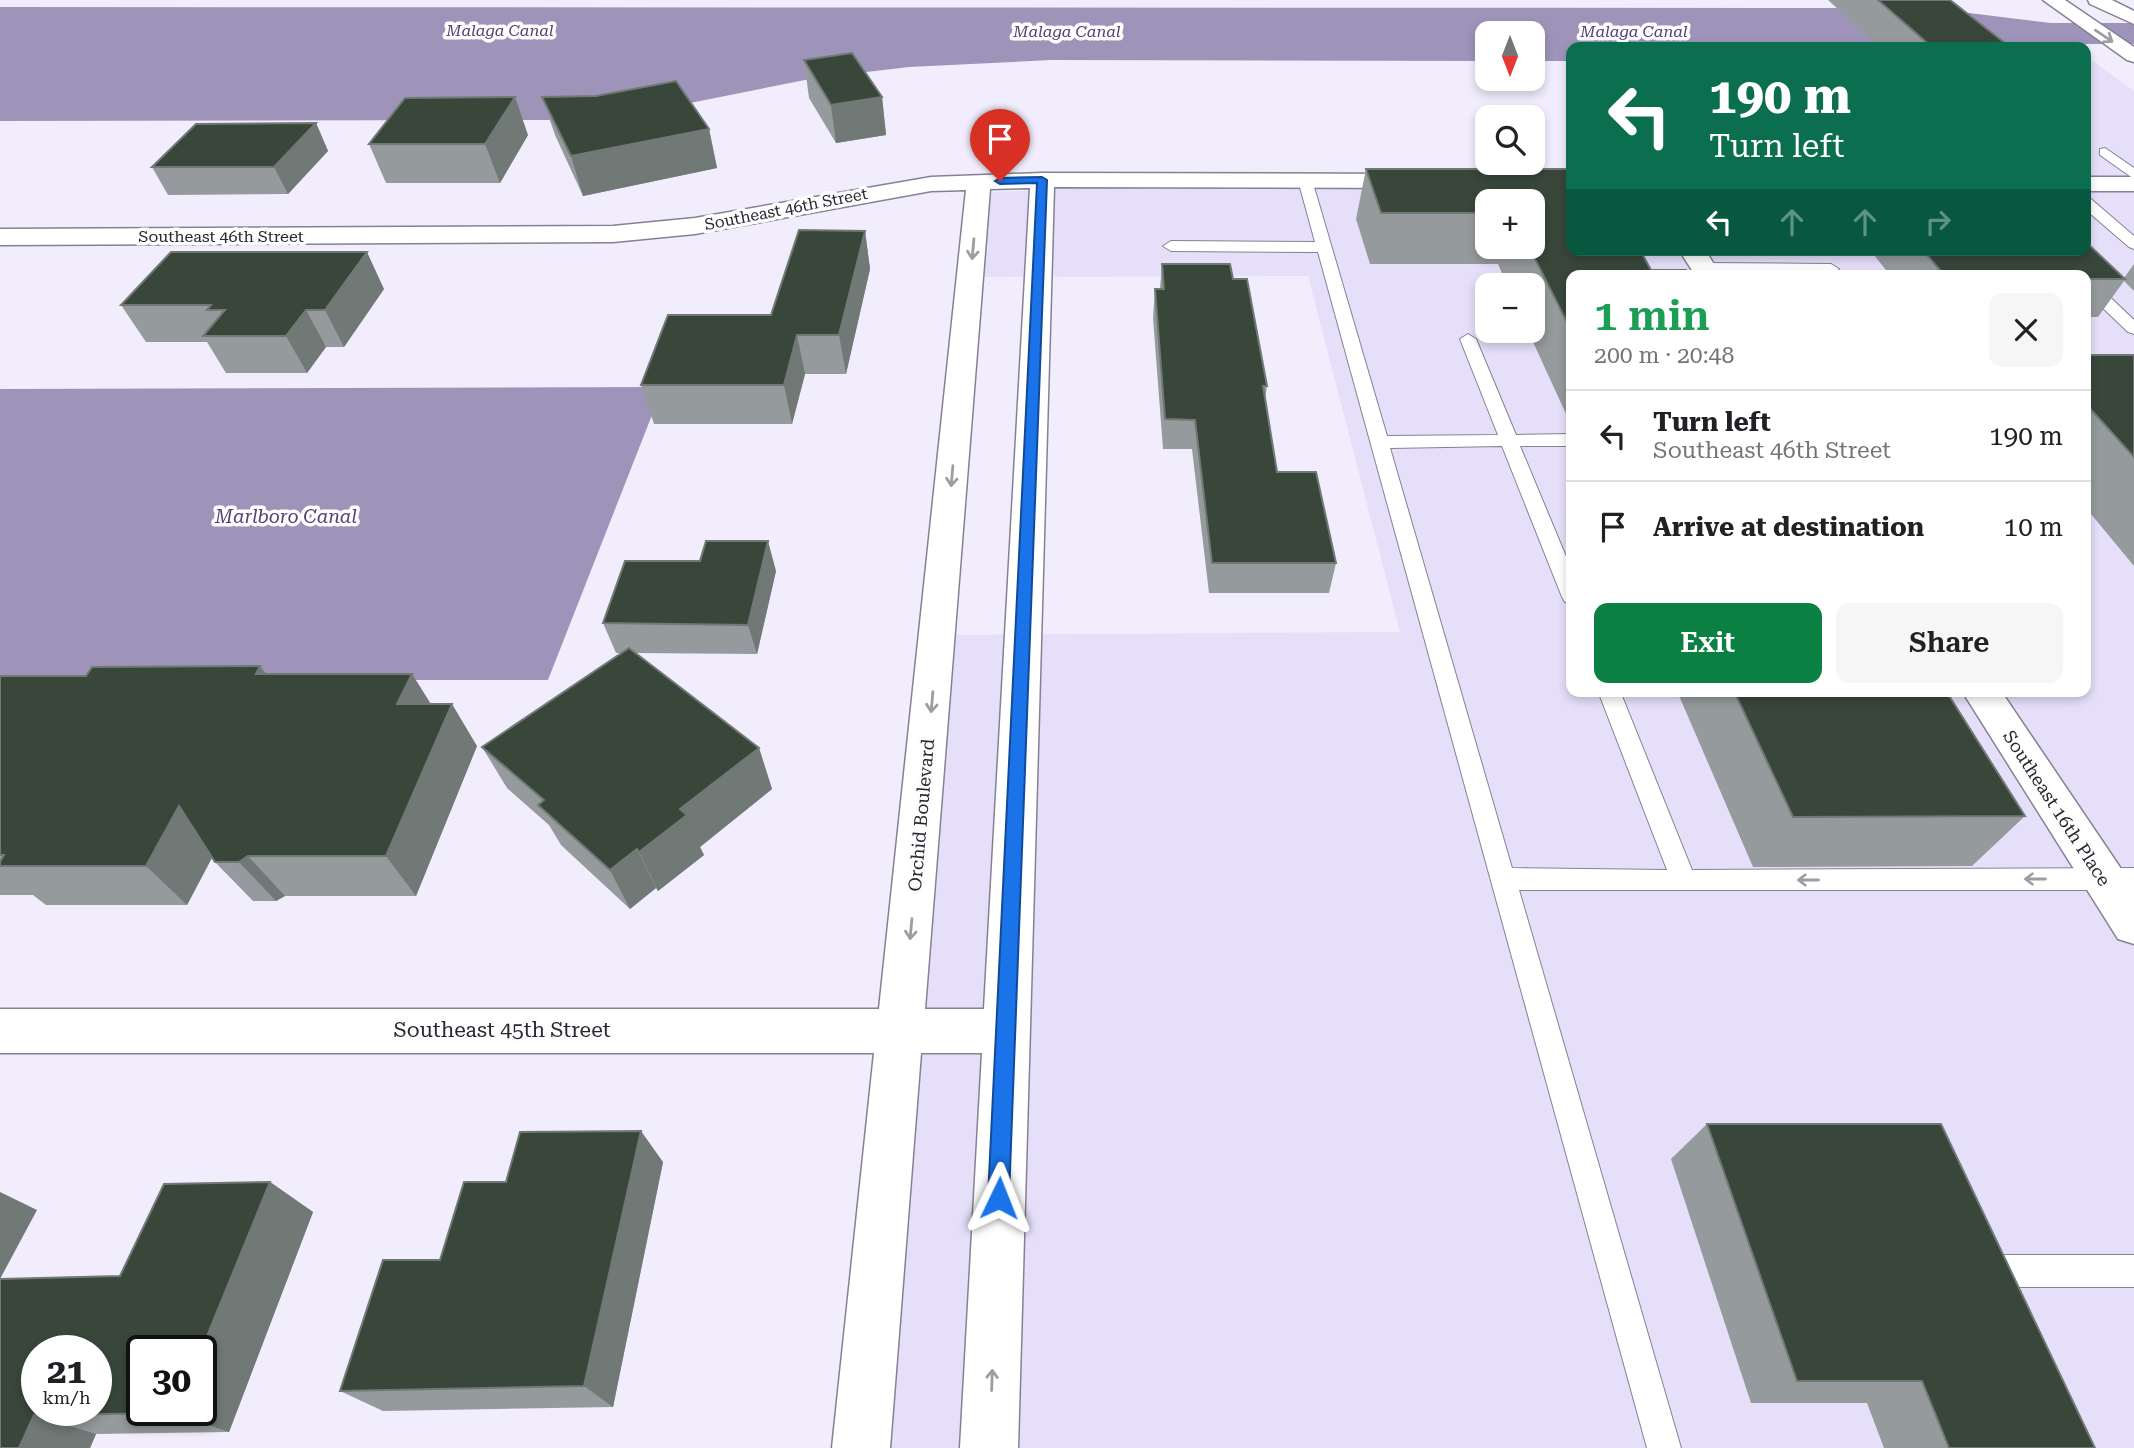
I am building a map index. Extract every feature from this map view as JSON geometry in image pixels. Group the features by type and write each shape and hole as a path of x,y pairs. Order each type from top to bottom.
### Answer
{"street":[{"path":"2052,0 2134,56"},
{"path":"2097,0 2128,11"},
{"path":"989,1448 1042,180"},
{"name":"Southeast 46th Street","path":"0,237 613,234 707,224 910,186 979,181 1438,181"},
{"name":"Orchid Boulevard","path":"862,1448 979,181"},
{"path":"2091,184 2134,184"},
{"name":"Southeast 16th Place","path":"1985,697 2119,879 2134,925"},
{"name":"Southeast 45th Street","path":"0,1031 1005,1031"}],"lane":[{"path":"2105,152 2134,175"},
{"path":"1305,180 1664,1448"},
{"path":"2091,206 2134,244"},
{"path":"1171,246 1324,247"},
{"path":"1701,264 1800,270"},
{"path":"2091,288 2134,329"},
{"path":"1468,339 1566,582"},
{"path":"1380,442 1566,440"},
{"path":"1611,697 1684,881"},
{"path":"1504,879 2119,879"},
{"path":"1996,1271 2134,1271"}],"shaded area":[{"path":"2091,60 2134,91 2134,1448 871,1448 922,635 1400,632 1308,276 976,277 974,193 1090,188 1566,186 1566,256 2091,256"}],"water":[{"name":"Malaga Canal","path":"0,7 1929,8 2051,23 2134,23 2134,44 1566,42 1566,61 1545,61 1545,21 1475,21 1475,61 1051,60 909,67 815,78 675,106 552,120 0,121"},
{"name":"Marlboro Canal","path":"663,387 548,680 0,680 0,389"}],"building":[{"path":"1878,0 1950,0 2004,42 1926,42"},
{"path":"852,53 882,97 831,105 804,60"},
{"path":"676,81 709,129 571,156 542,97 596,96"},
{"path":"515,97 485,144 369,144 405,98"},
{"path":"316,123 274,167 152,167 196,124"},
{"path":"1366,169 1475,169 1475,175 1545,175 1545,169 1566,169 1566,256 1643,256 1651,270 1566,270 1566,320 1545,279 1545,273 1542,273 1535,259 1545,259 1545,189 1475,189 1475,213 1381,213"},
{"path":"799,230 865,231 839,335 797,335 784,385 641,385 668,315 771,315"},
{"path":"2091,247 2125,279 2091,279 2091,270 1940,270 1928,256 2091,256"},
{"path":"171,252 367,252 325,310 306,310 286,336 203,336 225,310 207,310 211,305 121,305"},
{"path":"1162,264 1230,264 1233,279 1247,279 1267,386 1263,386 1277,472 1316,472 1336,563 1212,563 1195,420 1165,419 1155,289 1164,289"},
{"path":"2091,355 2134,355 2134,457 2091,410"},
{"path":"706,541 768,541 748,625 603,623 625,561 700,561"},
{"path":"629,648 759,748 680,809 687,815 639,852 637,849 610,870 538,805 544,800 482,747"},
{"path":"260,666 256,674 412,674 397,704 452,704 386,856 248,856 239,862 215,862 179,806 146,866 0,866 4,855 0,855 0,676 86,676 92,667"},
{"path":"1737,697 1950,697 2025,816 1793,817"},
{"path":"1707,1124 1941,1124 2095,1448 1949,1448 1922,1381 1797,1381"},
{"path":"641,1131 584,1386 340,1391 383,1260 440,1260 464,1182 506,1182 520,1132"},
{"path":"270,1182 208,1335 126,1335 126,1414 112,1414 112,1335 21,1335 21,1426 29,1426 19,1448 0,1448 0,1279 120,1276 164,1184"}],"route":[{"path":"999,1198 1042,180 1000,181"}]}
